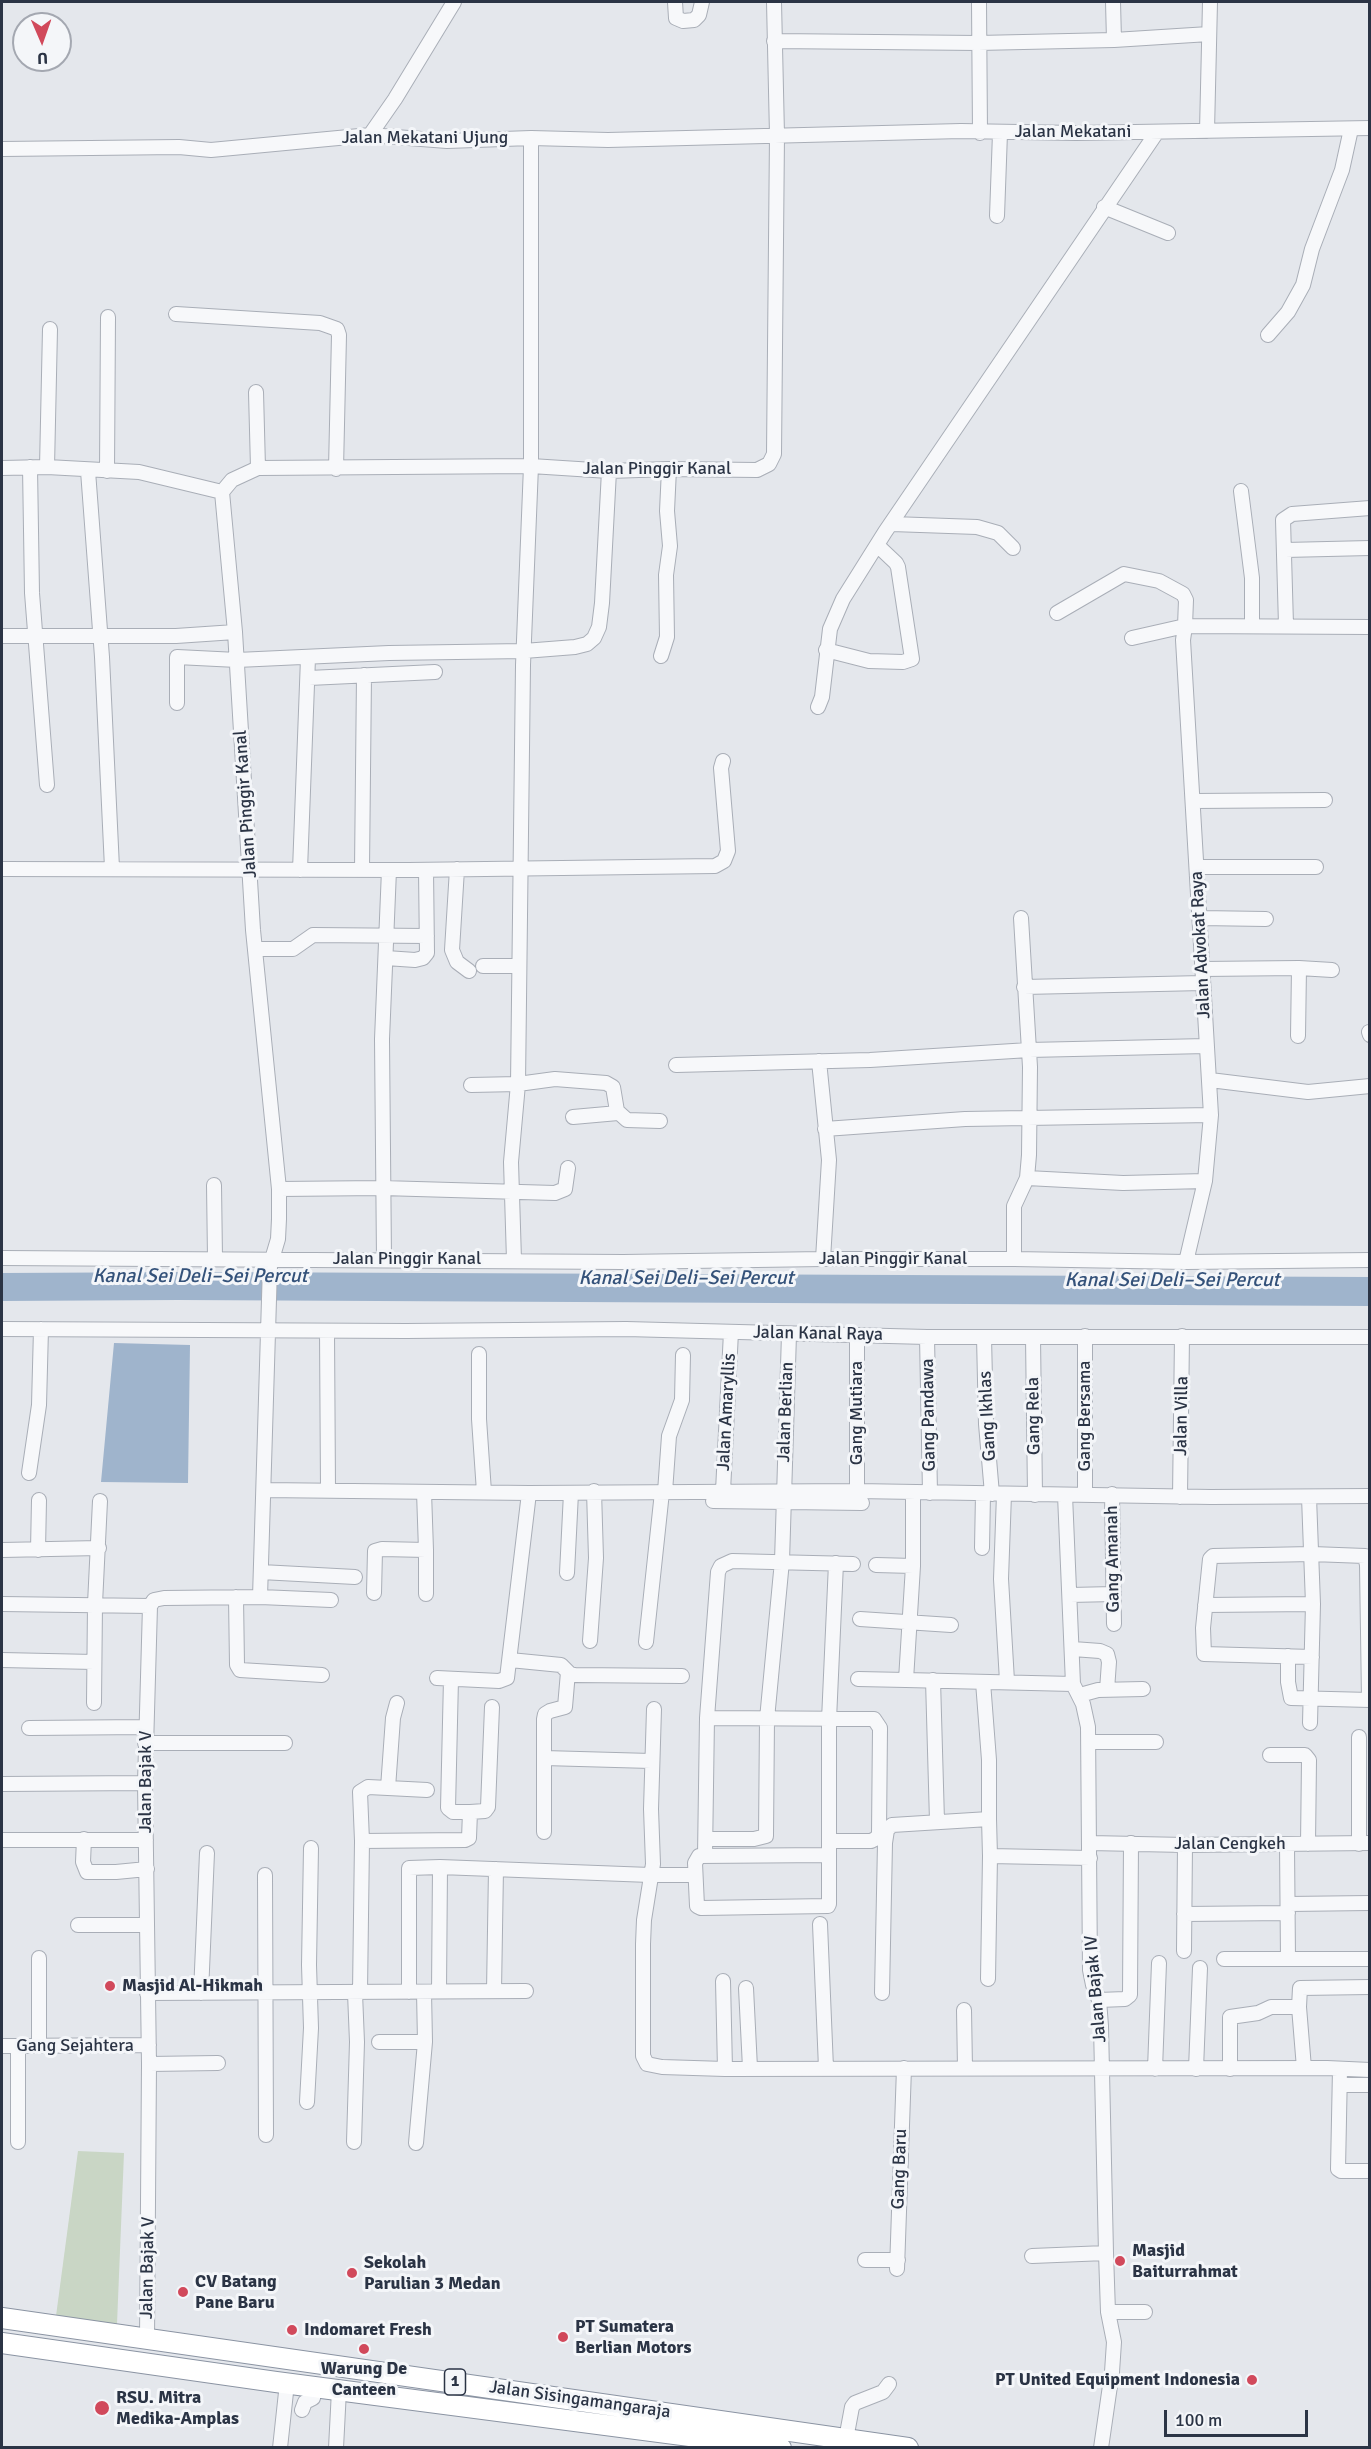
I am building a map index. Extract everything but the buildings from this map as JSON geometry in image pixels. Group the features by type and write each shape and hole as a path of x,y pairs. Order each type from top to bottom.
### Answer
{"highway":[{"name":"Jalan Sisingamangaraja","path":"2,2318 908,2448"},
{"name":"Jalan Sisingamangaraja","path":"2,2343 315,2387 782,2448"}],"street":[{"path":"370,135 395,99 454,2"},
{"path":"675,2 676,18 682,21 694,20 699,15 702,2"},
{"path":"771,2 777,135"},
{"path":"979,2 980,133"},
{"path":"1113,2 1114,40"},
{"path":"1207,131 1210,2"},
{"path":"774,41 978,43 1114,40 1209,34"},
{"name":"Jalan Mekatani","path":"777,135 961,131 980,133 1157,132 1370,128"},
{"path":"1268,334 1288,312 1303,285 1312,249 1342,170 1351,129"},
{"path":"818,707 821,701 826,650 836,612 877,545 1157,132"},
{"path":"997,216 1000,133"},
{"name":"Jalan Mekatani Ujung","path":"2,149 179,147 211,150 370,135 447,141 531,138 608,140 777,135"},
{"name":"Jalan Pinggir Kanal","path":"271,1262 278,1239 279,1189 255,950 235,632 222,492 232,480 258,468 531,466 609,471 757,470 772,460 777,135"},
{"path":"514,1260 511,1162 518,1084 524,651 531,466 531,138"},
{"path":"1104,207 1168,233"},
{"path":"176,314 320,323 338,329 336,469"},
{"path":"107,471 108,317"},
{"path":"47,467 50,329"},
{"path":"256,392 258,468"},
{"path":"2,468 30,466 88,471 140,472 222,492"},
{"path":"30,466 32,593 47,784"},
{"path":"661,656 667,637 666,575 670,546 667,511 669,469"},
{"path":"88,471 100,636 112,868"},
{"path":"177,703 177,657 237,660 308,658 389,653 524,651 587,644 594,638 602,603 609,471"},
{"path":"1241,491 1252,578 1252,625"},
{"path":"1286,625 1285,550 1282,523 1288,515 1370,508"},
{"path":"892,524 977,527 998,533 1012,548"},
{"path":"826,650 869,662 903,662 912,659 897,563 877,545"},
{"path":"1285,550 1370,548"},
{"name":"Jalan Advokat Raya","path":"1058,614 1124,574 1159,581 1183,594 1186,603 1183,640 1211,1114 1205,1181 1186,1262"},
{"path":"1132,638 1185,626 1370,627"},
{"path":"2,636 176,636 235,632"},
{"path":"300,870 308,658"},
{"path":"309,678 435,672"},
{"path":"362,869 364,675"},
{"path":"2,869 426,870 715,866 721,864 728,851 721,768 723,761"},
{"path":"1194,801 1325,800"},
{"path":"1197,867 1316,867"},
{"path":"458,869 452,950 457,962 469,971"},
{"path":"384,1259 382,1039 389,870"},
{"path":"386,958 415,960 423,958 427,953 426,870"},
{"path":"1014,1259 1014,1206 1027,1178 1029,1117 1029,1050 1021,918"},
{"path":"1200,918 1266,919"},
{"path":"255,950 293,949 308,937 313,936 427,936"},
{"path":"483,966 519,966"},
{"path":"1024,987 1299,968 1332,970"},
{"path":"1298,1036 1299,968"},
{"path":"676,1065 947,1056 1029,1050 1206,1046"},
{"path":"819,1061 829,1160 823,1259"},
{"path":"471,1085 518,1084 555,1079 606,1083 613,1087 618,1113 627,1120 660,1121"},
{"path":"1210,1080 1308,1092 1370,1086"},
{"path":"573,1117 618,1113"},
{"path":"825,1129 965,1119 1211,1114"},
{"path":"279,1189 382,1188 555,1193 567,1186 568,1168"},
{"path":"1027,1178 1123,1183 1205,1181"},
{"path":"214,1185 216,1258"},
{"name":"Jalan Pinggir Kanal","path":"2,1258 216,1258 271,1262 384,1259 648,1262 823,1259 1186,1262 1370,1260"},
{"path":"260,1597 271,1262"},
{"path":"2,1329 268,1327"},
{"name":"Jalan Kanal Raya","path":"268,1327 327,1331 626,1329 927,1337 1370,1337"},
{"path":"29,1473 39,1405 41,1329"},
{"path":"327,1331 328,1490"},
{"name":"Jalan Amaryllis","path":"723,1491 731,1332"},
{"name":"Jalan Berlian","path":"706,1839 766,1837 767,1719 782,1560 789,1334"},
{"name":"Gang Mutiara","path":"857,1335 859,1497"},
{"name":"Gang Rela","path":"1033,1336 1035,1495"},
{"name":"Gang Bersama","path":"1085,1336 1085,1495"},
{"name":"Jalan Villa","path":"1180,1497 1182,1336"},
{"name":"Gang Pandawa","path":"927,1337 930,1493"},
{"name":"Gang Ikhlas","path":"984,1337 986,1424 993,1494"},
{"path":"480,1354 479,1419 484,1492"},
{"path":"646,1642 669,1436 682,1400 683,1355"},
{"path":"264,1490 529,1493 723,1491 783,1497"},
{"path":"590,1641 596,1558 594,1491"},
{"path":"424,1492 426,1594"},
{"path":"713,1501 783,1497 859,1497 913,1492 1180,1497 1370,1496"},
{"path":"906,1680 913,1566 913,1492"},
{"path":"437,1678 505,1680 508,1676 529,1493"},
{"path":"567,1573 571,1493"},
{"path":"982,1548 993,1494"},
{"path":"993,1494 1007,1681"},
{"name":"Gang Amanah","path":"1112,1494 1114,1624"},
{"name":"Jalan Bajak IV","path":"1065,1495 1076,1690 1085,1714 1089,1742 1090,1970 1099,2000 1108,2312 1114,2342 1101,2448"},
{"path":"1309,1497 1313,1604 1310,1723"},
{"path":"38,1550 39,1500"},
{"path":"94,1703 95,1605 100,1501"},
{"path":"2,1550 99,1548"},
{"path":"374,1593 375,1551 382,1549 426,1550"},
{"path":"1288,1656 1289,1696 1293,1699 1369,1700 1366,1558 1358,1555 1312,1554 1213,1556 1210,1559 1205,1605 1204,1654 1288,1656 1312,1657"},
{"path":"705,1855 707,1718 719,1569 725,1563 732,1561 782,1560 853,1564"},
{"path":"707,1718 829,1720 874,1719 880,1728 880,1824 878,1836 871,1841 829,1848 697,1856 695,1863 697,1903 701,1908 827,1906 829,1848 829,1720 836,1563"},
{"path":"876,1565 913,1566"},
{"path":"261,1572 355,1577"},
{"path":"1070,1595 1114,1594"},
{"path":"2,1604 150,1606 154,1600 164,1598 236,1597 331,1600"},
{"path":"236,1597 237,1665 240,1671 322,1675"},
{"path":"1205,1605 1313,1604"},
{"name":"Jalan Bajak V","path":"147,2339 149,2045 145,1743 150,1606"},
{"path":"860,1619 951,1625"},
{"path":"1073,1649 1100,1651 1107,1654 1107,1690"},
{"path":"2,1660 94,1662"},
{"path":"510,1660 564,1665 575,1675 682,1676"},
{"path":"544,1832 545,1714 565,1707 568,1671"},
{"path":"452,1679 448,1808 453,1812 485,1811 488,1808 492,1707"},
{"path":"858,1679 1007,1681 1092,1691 1143,1689"},
{"path":"933,1680 937,1821"},
{"path":"983,1682 989,1760 988,1979"},
{"path":"388,1788 393,1718 397,1703"},
{"path":"654,1709 651,1761 651,1833 654,1857 643,1936 644,2061 650,2066 1370,2070"},
{"path":"29,1728 146,1727"},
{"path":"1359,1737 1364,1844"},
{"path":"1089,1742 1156,1742"},
{"path":"145,1743 285,1743"},
{"path":"1269,1755 1305,1755 1309,1760 1308,1844"},
{"path":"544,1758 651,1761"},
{"path":"2,1784 145,1783"},
{"path":"354,2142 362,1840 360,1792 368,1787 427,1790"},
{"path":"362,1840 465,1840 470,1834 470,1812"},
{"path":"882,1993 887,1830 897,1823 989,1819"},
{"path":"84,1839 83,1862 87,1872 147,1869"},
{"path":"2,1840 146,1840"},
{"name":"Jalan Cengkeh","path":"1090,1843 1364,1844"},
{"path":"1099,2000 1125,1999 1130,1995 1131,1843"},
{"path":"1184,1951 1185,1845"},
{"path":"1287,1845 1288,1959"},
{"path":"307,2102 310,2060 311,1848"},
{"path":"201,1993 207,1853"},
{"path":"990,1856 1090,1858"},
{"path":"409,1992 408,1870 416,1867 440,1867 692,1875"},
{"path":"439,1991 440,1867"},
{"path":"494,1991 496,1869"},
{"path":"264,1875 266,2135"},
{"path":"1184,1914 1370,1903"},
{"path":"820,1924 826,2068"},
{"path":"78,1925 147,1925"},
{"path":"39,1958 39,2046"},
{"path":"1224,1959 1370,1959"},
{"path":"1155,2069 1159,1963"},
{"path":"1196,2069 1200,1968"},
{"path":"723,1981 725,2068"},
{"path":"1304,2068 1299,2007 1301,1987 1370,1987"},
{"path":"746,1988 750,2068"},
{"path":"147,1994 526,1991"},
{"path":"416,2143 425,2042 424,1992"},
{"path":"1230,2069 1230,2017 1258,2013 1271,2007 1299,2007"},
{"path":"964,2010 965,2068"},
{"path":"379,2042 425,2042"},
{"name":"Gang Sejahtera","path":"2,2046 149,2045"},
{"path":"18,2046 18,2142"},
{"path":"149,2064 218,2063"},
{"name":"Gang Baru","path":"865,2260 897,2264 904,2068"},
{"path":"1340,2069 1338,2169 1341,2171 1370,2171"},
{"path":"1340,2085 1370,2085"},
{"path":"1032,2256 1106,2253"},
{"path":"1108,2312 1145,2312"},
{"path":"280,2448 287,2383"},
{"path":"846,2439 852,2407 864,2399 877,2396 889,2384"},
{"path":"302,2410 305,2402 313,2398 315,2387"},
{"path":"336,2448 339,2390"}],"green space":[{"path":"78,2151 124,2153 117,2324 56,2316"}],"water":[{"name":"Kanal Sei Deli–Sei Percut","path":"2,1273 1369,1277 1370,1306 2,1301"},
{"path":"114,1343 190,1345 188,1483 101,1482"}],"place":[{"name":"Masjid Al-Hikmah","path":"110,1986"},
{"name":"Masjid Baiturrahmat","path":"1120,2261"},
{"name":"Sekolah Parulian 3 Medan","path":"352,2273"},
{"name":"CV Batang Pane Baru","path":"183,2292"},
{"name":"Indomaret Fresh","path":"292,2330"},
{"name":"PT Sumatera Berlian Motors","path":"563,2337"},
{"name":"Warung De Canteen","path":"364,2349"},
{"name":"PT United Equipment Indonesia","path":"1252,2380"},
{"name":"RSU. Mitra Medika-Amplas","path":"102,2408"}]}
